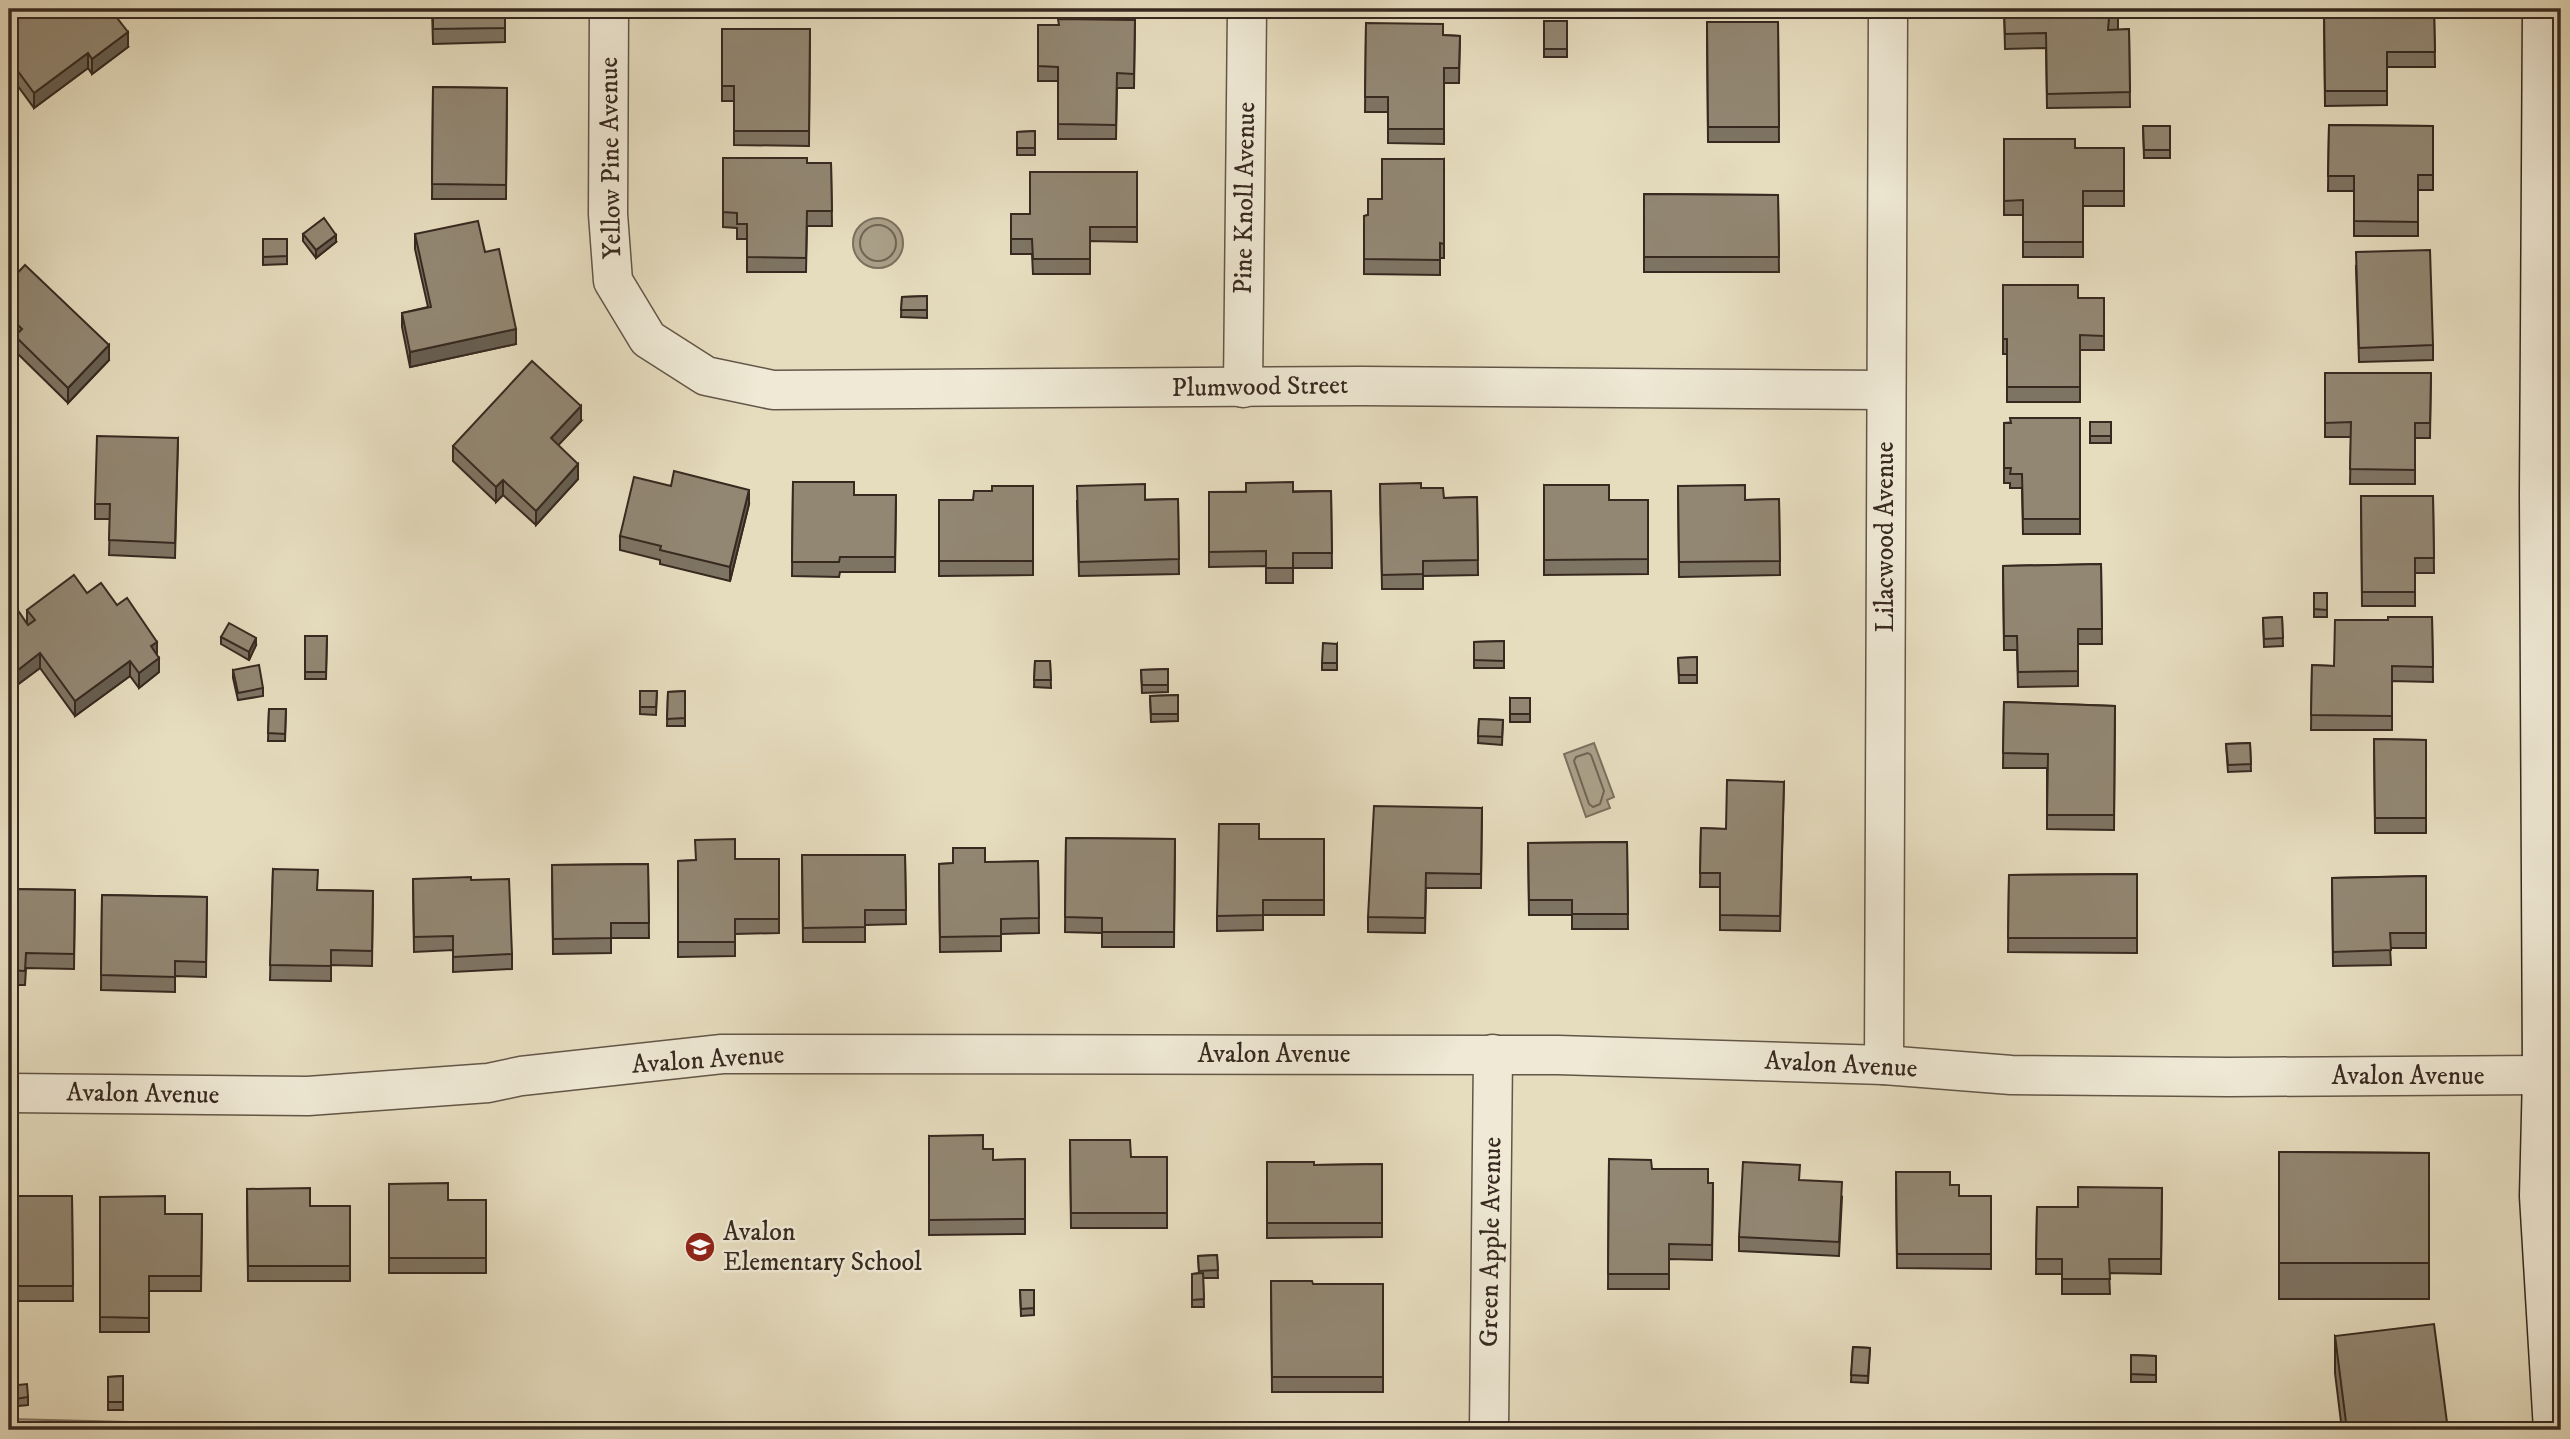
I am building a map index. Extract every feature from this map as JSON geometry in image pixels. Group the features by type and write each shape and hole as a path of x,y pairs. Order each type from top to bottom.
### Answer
{"street":[{"name":"Yellow Pine Avenue","path":"609,9 608,214 613,281 648,339"},
{"name":"Pine Knoll Avenue","path":"1243,388 1247,9"},
{"name":"Lilacwood Avenue","path":"1884,1065 1888,9"},
{"path":"2542,9 2550,452 2539,1196 2553,1430"},
{"name":"Plumwood Street","path":"648,339 706,376 773,390 1375,386 1885,390"},
{"name":"Avalon Avenue","path":"9,1093 309,1096 488,1083 521,1076 722,1054 1493,1054 1884,1065 2011,1075 2542,1075"},
{"name":"Green Apple Avenue","path":"1489,1430 1493,1054"}],"shaded area":[{"path":"9,1419 207,1424 204,1430 9,1430"}],"water":[{"path":"878,218 895,226 903,243 895,260 878,268 861,260 853,243 861,226"},
{"path":"1594,743 1614,797 1607,800 1610,808 1586,817 1564,754"}],"building":[{"path":"13,9 110,9 128,32 92,59 88,53 34,93 9,59 9,12"},
{"path":"433,9 505,9 505,28 433,29"},
{"path":"2004,9 2118,9 2118,18 2109,18 2108,30 2129,29 2130,92 2047,94 2046,33 2005,34"},
{"path":"2324,9 2434,9 2435,52 2387,52 2387,91 2325,91"},
{"path":"1058,19 1135,20 1134,74 1117,73 1116,125 1058,124 1058,67 1038,66 1038,25 1059,25"},
{"path":"1544,21 1567,21 1567,49 1544,49"},
{"path":"1707,22 1778,22 1779,127 1708,127"},
{"path":"1366,23 1443,24 1443,35 1460,36 1459,68 1444,68 1444,129 1388,129 1388,97 1365,97"},
{"path":"722,29 810,29 809,131 734,131 734,86 722,86"},
{"path":"433,87 507,88 506,185 432,184"},
{"path":"2329,125 2433,126 2433,175 2418,175 2418,222 2354,221 2354,176 2328,176"},
{"path":"2143,126 2170,126 2170,150 2144,150"},
{"path":"1035,131 1035,148 1017,148 1017,132"},
{"path":"2004,139 2075,139 2075,148 2124,148 2124,191 2083,191 2083,242 2023,242 2023,200 2004,201"},
{"path":"723,158 807,158 807,163 831,163 832,211 807,211 806,258 747,257 747,224 737,224 737,213 723,212"},
{"path":"1382,159 1444,159 1444,244 1440,243 1440,260 1364,259 1364,216 1368,215 1368,199 1382,199"},
{"path":"1030,172 1137,172 1137,227 1090,227 1090,259 1033,259 1032,239 1011,239 1011,214 1030,214"},
{"path":"1644,194 1778,195 1779,257 1644,257"},
{"path":"324,218 336,235 316,250 303,234"},
{"path":"478,221 485,252 499,249 516,329 410,352 402,313 431,307 415,234"},
{"path":"263,239 287,239 287,256 263,257"},
{"path":"2430,250 2433,345 2359,348 2356,252"},
{"path":"25,265 109,345 68,388 15,336 22,329 9,316 9,282"},
{"path":"2003,285 2078,285 2078,298 2104,298 2104,336 2080,335 2080,387 2007,387 2007,339 2003,339"},
{"path":"927,296 927,310 901,310 902,297"},
{"path":"532,361 581,406 551,438 578,464 536,511 503,480 496,487 453,446"},
{"path":"2325,373 2431,373 2430,423 2415,423 2415,470 2350,469 2351,422 2325,423"},
{"path":"2010,418 2080,418 2080,519 2023,519 2022,474 2010,474 2011,468 2004,468 2004,423 2011,423"},
{"path":"2090,422 2111,422 2111,436 2090,436"},
{"path":"97,436 178,438 175,543 109,540 110,504 95,504"},
{"path":"674,471 749,490 730,567 660,550 661,546 620,536 634,477 671,486"},
{"path":"793,482 854,482 854,495 896,495 895,557 840,557 839,562 792,562"},
{"path":"1293,482 1293,492 1331,491 1332,553 1293,553 1293,568 1266,568 1266,551 1209,552 1209,492 1246,492 1246,483"},
{"path":"1421,483 1421,488 1443,488 1444,498 1477,497 1478,560 1423,561 1423,574 1382,575 1380,484"},
{"path":"1145,484 1145,500 1178,499 1179,559 1079,562 1077,486"},
{"path":"1544,485 1609,485 1609,500 1648,500 1648,559 1544,560"},
{"path":"1745,485 1745,500 1779,499 1780,561 1679,562 1678,486"},
{"path":"992,486 1033,486 1033,561 939,561 939,500 973,500 974,491 992,491"},
{"path":"2361,496 2433,496 2434,558 2415,558 2415,592 2362,592"},
{"path":"2101,564 2102,629 2078,629 2078,671 2018,672 2017,636 2004,636 2003,566"},
{"path":"74,575 87,593 101,583 117,605 127,598 157,642 151,646 159,658 139,673 130,661 75,701 40,653 9,677 9,615 17,609 28,625 35,620 27,610"},
{"path":"2314,593 2327,593 2327,610 2314,609"},
{"path":"2282,617 2283,638 2264,639 2263,618"},
{"path":"2388,617 2432,617 2433,667 2392,666 2392,716 2311,715 2312,665 2334,666 2335,620 2388,620"},
{"path":"229,623 256,638 249,652 221,637"},
{"path":"305,636 327,636 326,672 305,672"},
{"path":"1504,641 1504,661 1474,660 1474,642"},
{"path":"1323,643 1337,644 1337,663 1322,663"},
{"path":"1697,657 1697,675 1679,675 1678,658"},
{"path":"1035,661 1050,661 1051,680 1034,680"},
{"path":"259,665 263,688 238,693 233,670"},
{"path":"1168,669 1168,685 1142,685 1141,670"},
{"path":"640,691 657,691 656,707 640,707"},
{"path":"685,691 685,718 667,719 668,692"},
{"path":"1178,695 1178,714 1151,714 1150,696"},
{"path":"1510,698 1530,698 1530,714 1510,714"},
{"path":"2004,702 2115,706 2114,815 2047,815 2048,754 2003,753"},
{"path":"269,709 286,709 285,734 268,733"},
{"path":"1479,719 1503,720 1502,737 1478,736"},
{"path":"2374,739 2426,740 2426,818 2375,818"},
{"path":"2250,743 2251,764 2228,765 2226,744"},
{"path":"1727,780 1784,782 1780,916 1720,915 1720,873 1700,873 1701,828 1726,829"},
{"path":"1374,806 1482,808 1481,874 1426,873 1425,918 1368,917"},
{"path":"1219,824 1259,824 1259,839 1324,839 1324,900 1263,900 1263,915 1217,916"},
{"path":"1066,838 1175,839 1174,932 1102,932 1102,918 1065,917"},
{"path":"735,839 735,859 779,859 779,919 735,919 735,942 678,942 678,861 696,860 695,840"},
{"path":"1627,842 1628,914 1572,914 1572,900 1529,900 1528,843"},
{"path":"953,848 985,848 985,862 1038,861 1039,918 1001,919 1001,936 940,937 939,864 953,863"},
{"path":"802,855 905,855 906,910 865,910 865,927 803,928"},
{"path":"648,864 649,923 611,923 611,938 553,939 552,865"},
{"path":"273,869 318,870 317,890 373,891 372,951 331,950 331,966 270,965"},
{"path":"2137,874 2137,938 2008,938 2009,875"},
{"path":"2426,876 2426,933 2390,933 2391,950 2333,952 2332,878"},
{"path":"471,877 471,880 509,879 512,954 453,957 453,936 414,937 413,879"},
{"path":"9,889 75,890 74,954 26,953 25,971 9,970"},
{"path":"102,895 207,897 206,962 175,961 175,977 101,975"},
{"path":"983,1135 983,1149 993,1149 993,1160 1025,1159 1025,1219 929,1220 929,1136"},
{"path":"1070,1140 1130,1140 1131,1157 1167,1157 1167,1213 1071,1213"},
{"path":"2279,1152 2429,1153 2429,1263 2279,1263"},
{"path":"1609,1159 1651,1160 1652,1169 1708,1169 1708,1183 1713,1183 1712,1245 1669,1244 1669,1274 1608,1274"},
{"path":"1267,1162 1314,1162 1314,1165 1382,1164 1382,1223 1267,1223"},
{"path":"1743,1162 1800,1165 1799,1180 1842,1182 1839,1242 1739,1237"},
{"path":"1896,1172 1950,1172 1950,1185 1959,1185 1959,1196 1991,1196 1991,1254 1897,1254"},
{"path":"448,1183 448,1200 486,1200 486,1258 389,1258 389,1184"},
{"path":"2078,1187 2162,1188 2161,1259 2109,1259 2110,1279 2062,1279 2062,1259 2036,1259 2037,1207 2078,1207"},
{"path":"310,1188 310,1206 350,1206 350,1266 248,1266 247,1189"},
{"path":"9,1196 72,1196 73,1286 9,1286"},
{"path":"165,1196 165,1214 202,1214 201,1276 149,1276 149,1318 100,1317 100,1197"},
{"path":"1217,1255 1218,1270 1199,1271 1198,1256"},
{"path":"1203,1273 1204,1299 1192,1300 1192,1274"},
{"path":"1271,1281 1383,1284 1383,1377 1272,1377"},
{"path":"1020,1290 1034,1290 1034,1308 1021,1309"},
{"path":"2434,1324 2448,1430 2347,1430 2335,1336"},
{"path":"1853,1347 1870,1348 1868,1376 1851,1375"},
{"path":"2131,1355 2156,1356 2156,1375 2131,1374"},
{"path":"123,1376 123,1402 108,1402 108,1377"},
{"path":"27,1384 28,1397 9,1400 9,1386"},
{"path":"1307,1422 1381,1422 1381,1430 1307,1430"}],"place":[{"name":"Avalon Elementary School","path":"700,1247"}]}
